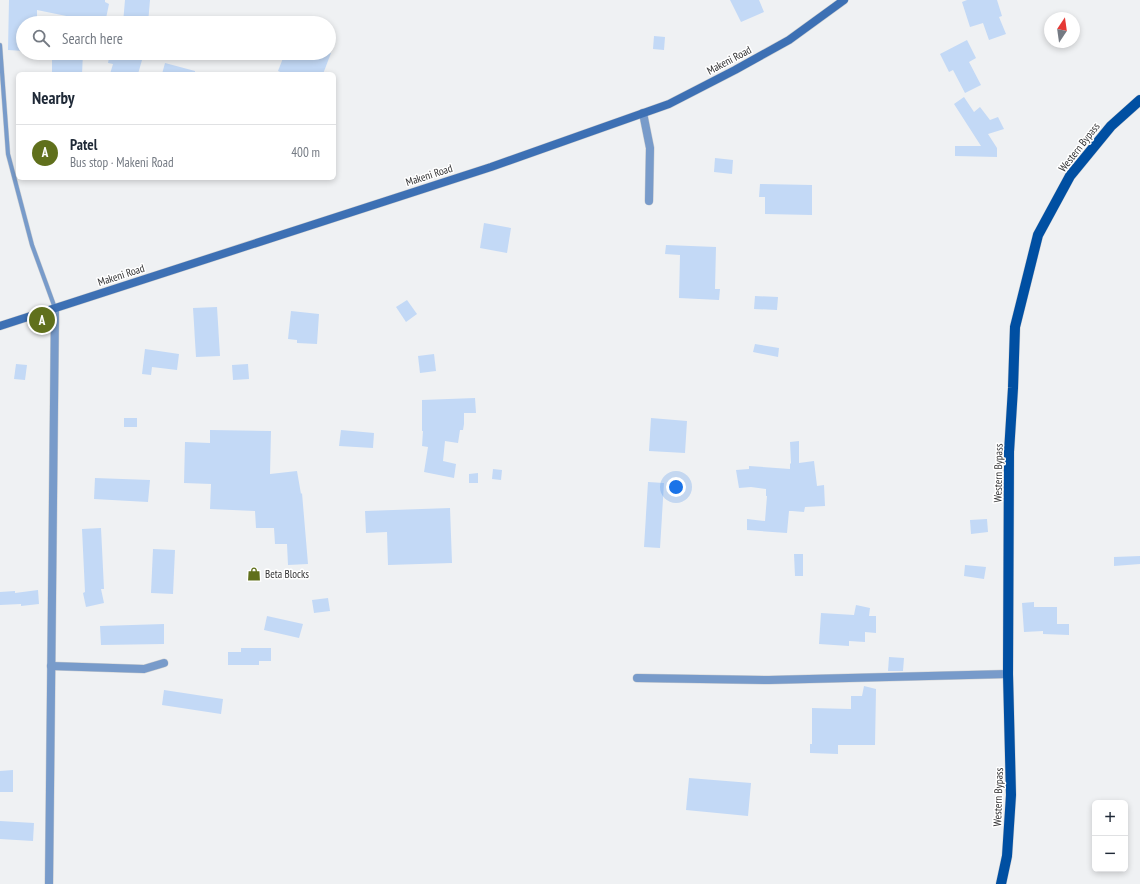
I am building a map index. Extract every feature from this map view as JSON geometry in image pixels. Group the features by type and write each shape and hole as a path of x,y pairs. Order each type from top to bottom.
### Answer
{"main road":[{"name":"Makeni Road","path":"0,326 491,167 669,104 789,40 844,0"},
{"name":"Western Bypass","path":"1001,884 1007,856 1011,795 1008,674 1009,452 1015,327 1038,235 1070,176 1111,126 1140,100"}],"street":[{"path":"642,113 650,148 649,201"},
{"path":"49,884 55,308"},
{"path":"51,666 144,669 164,663"},
{"path":"637,678 769,680 1008,674"}],"lane":[{"path":"0,45 8,154 32,244 55,308"}],"building":[{"path":"9,0 105,0 105,2 109,4 106,16 66,16 37,10 37,16 16,16 16,51 8,50"},
{"path":"125,0 150,0 149,16 124,16"},
{"path":"730,0 759,0 764,12 741,22"},
{"path":"967,0 997,0 1002,16 999,17 1006,34 989,40 983,23 970,27 962,2"},
{"path":"654,36 665,37 664,50 653,49"},
{"path":"967,40 976,58 969,62 981,85 965,93 953,70 949,72 940,54"},
{"path":"52,60 83,60 82,72 52,72"},
{"path":"109,60 142,60 139,72 111,72 113,64 108,63"},
{"path":"282,60 328,60 324,72 278,71"},
{"path":"165,63 195,71 195,72 163,72"},
{"path":"964,97 974,112 980,107 990,120 998,117 1004,129 988,134 997,148 997,157 955,156 955,146 981,146 954,104"},
{"path":"715,158 733,160 732,174 714,172"},
{"path":"760,184 812,185 812,215 765,214 765,197 759,197"},
{"path":"484,223 511,228 507,253 480,248"},
{"path":"666,245 716,247 715,289 720,289 719,300 679,298 680,255 665,254"},
{"path":"755,296 778,297 777,310 754,309"},
{"path":"407,300 417,314 406,322 396,307"},
{"path":"217,307 220,356 196,357 193,308"},
{"path":"291,311 319,314 317,344 297,343 297,340 288,339"},
{"path":"755,344 779,348 778,357 753,352"},
{"path":"145,349 179,354 177,370 152,367 151,375 142,374"},
{"path":"434,354 436,371 420,373 418,356"},
{"path":"16,364 27,365 25,380 14,379"},
{"path":"248,364 249,379 233,380 232,365"},
{"path":"475,398 476,413 464,413 463,430 460,430 458,443 445,441 443,461 456,464 454,478 424,472 428,447 422,446 422,400"},
{"path":"124,418 137,418 137,427 124,427"},
{"path":"651,418 687,421 685,453 649,451"},
{"path":"210,430 271,431 270,474 297,471 301,494 302,493 308,564 288,565 287,544 275,544 274,528 256,528 255,511 210,509 211,484 184,483 185,442 210,443"},
{"path":"341,430 374,433 373,448 339,446"},
{"path":"799,441 799,463 814,461 817,486 824,485 825,506 805,507 804,512 789,511 787,533 747,530 747,519 765,521 767,496 766,489 751,487 739,488 736,470 749,469 749,466 790,469 790,442"},
{"path":"493,469 502,470 501,480 492,479"},
{"path":"478,473 478,483 469,483 469,474"},
{"path":"95,478 150,480 148,502 94,499"},
{"path":"648,482 664,483 660,548 644,547"},
{"path":"450,508 452,563 388,565 387,532 366,533 365,511"},
{"path":"987,519 988,532 971,534 970,520"},
{"path":"101,528 104,589 101,589 104,603 86,607 83,593 85,592 82,529"},
{"path":"153,549 175,550 173,594 151,593"},
{"path":"794,554 803,554 803,576 795,576"},
{"path":"1140,556 1140,564 1114,566 1114,557"},
{"path":"965,565 986,567 984,579 964,576"},
{"path":"38,590 39,604 21,606 21,604 0,605 0,592 15,591 15,593"},
{"path":"328,598 330,611 314,613 312,600"},
{"path":"1034,602 1034,607 1057,607 1057,624 1069,624 1069,635 1043,634 1043,631 1024,632 1022,603"},
{"path":"856,605 870,608 869,616 876,616 876,633 865,632 865,642 849,641 849,646 819,644 821,613 854,615"},
{"path":"267,616 303,624 299,638 264,630"},
{"path":"164,624 164,644 101,645 100,626"},
{"path":"241,648 271,648 271,661 259,661 259,665 228,665 228,652 241,652"},
{"path":"889,657 904,658 903,671 888,671"},
{"path":"864,686 876,689 875,745 838,745 838,754 810,753 810,744 812,744 812,708 851,709 851,696 862,696"},
{"path":"164,690 223,699 221,714 162,705"},
{"path":"13,770 13,792 0,792 0,771"},
{"path":"689,778 751,783 748,816 686,810"},
{"path":"0,821 34,823 33,841 0,839"}],"place":[{"name":"Patel","path":"42,320"},
{"name":"Beta Blocks","path":"254,574"}]}
